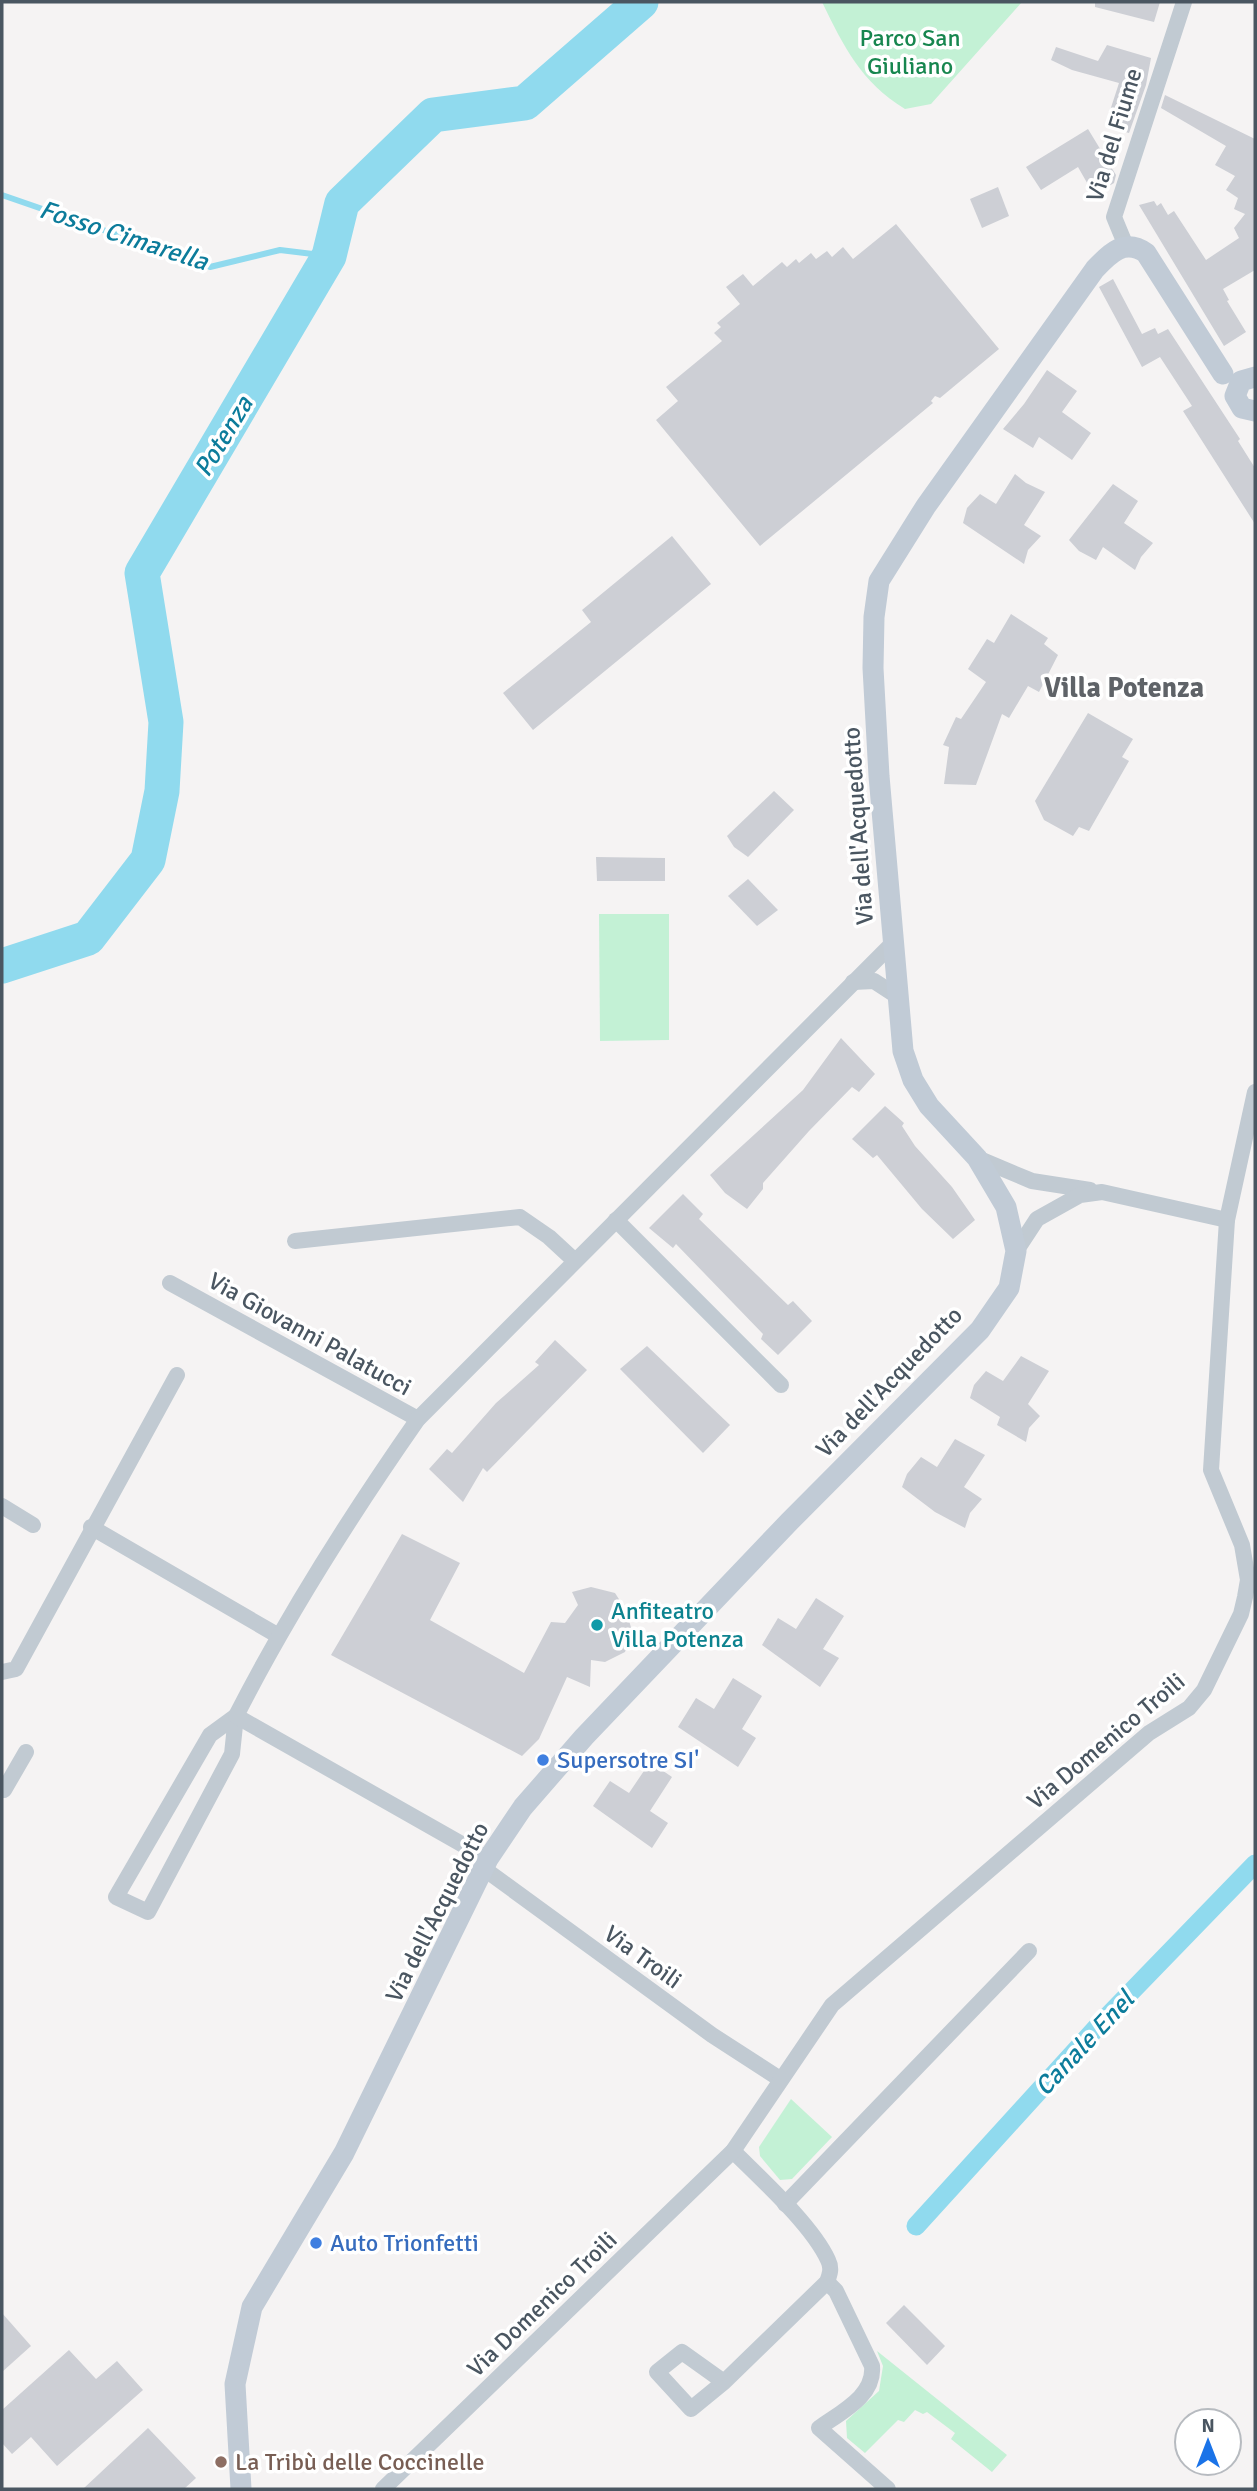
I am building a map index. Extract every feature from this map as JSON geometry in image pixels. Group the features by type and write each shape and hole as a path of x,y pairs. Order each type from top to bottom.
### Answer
{"street":[{"name":"Via del Fiume","path":"1126,246 1114,217 1184,2"},
{"path":"1126,246 1137,247 1146,253 1223,374 1249,399"},
{"name":"Via dell'Acquedotto","path":"241,2489 235,2384 251,2307 344,2154 485,1864 523,1807 584,1737 789,1522 980,1330 1009,1288 1016,1251 1006,1207 977,1158 929,1106 913,1080 903,1051 873,668 874,617 879,581 926,506 1095,269 1114,250 1126,246"},
{"name":"Via Giovanni Palatucci","path":"170,1283 418,1419 893,943"},
{"path":"853,982 874,981 897,996"},
{"name":"Via Domenico Troili","path":"383,2489 733,2151 832,2005 1149,1734 1189,1708 1204,1690 1241,1614 1248,1580 1246,1563 1210,1470 1227,1220 1255,1092"},
{"path":"977,1158 1032,1181 1102,1192 1227,1220"},
{"path":"1016,1251 1037,1219 1080,1195 1102,1192"},
{"path":"295,1241 520,1217 549,1237 575,1261"},
{"path":"616,1220 781,1385"},
{"path":"2,1672 16,1668 91,1527 177,1375"},
{"path":"236,1716 210,1735 116,1897 148,1912 232,1754 236,1716 277,1635 358,1504 418,1419"},
{"path":"2,1506 33,1525"},
{"path":"91,1527 277,1635"},
{"name":"Via Troili","path":"236,1716 485,1864 712,2035 780,2079"},
{"path":"2,1789 4,1790 26,1752"},
{"path":"785,2204 1029,1951"},
{"path":"724,2382 827,2281 830,2262 785,2204 733,2151"},
{"path":"827,2281 836,2291 872,2366 873,2379 866,2392 819,2428 888,2489"}],"green space":[{"name":"Parco San Giuliano","path":"822,2 1022,2 931,104 905,109 865,75 846,49"},
{"path":"599,914 669,914 669,1040 600,1041"},
{"path":"791,2099 832,2137 792,2179 780,2180 760,2156 759,2147"},
{"path":"877,2351 1007,2455 992,2472 951,2439 955,2433 927,2412 923,2414 915,2410 904,2422 898,2420 865,2453 847,2438 846,2421 879,2391 883,2366"}],"building":[{"path":"1095,2 1160,2 1154,22 1095,7"},
{"path":"1107,45 1151,58 1146,85 1129,133 1105,126 1119,83 1072,70 1051,60 1056,47 1098,61"},
{"path":"1165,95 1255,139 1255,270 1223,289 1229,300 1227,301 1246,332 1224,346 1139,205 1154,201 1157,206 1161,203 1168,215 1174,211 1206,260 1239,238 1234,228 1245,214 1234,209 1238,198 1226,190 1235,176 1215,165 1226,146 1161,108"},
{"path":"1088,129 1116,175 1114,183 1094,195 1078,167 1041,190 1026,167"},
{"path":"998,187 1009,216 982,228 970,199"},
{"path":"896,224 999,349 940,398 935,396 931,401 933,403 760,546 656,420 678,401 666,387 722,341 714,333 721,327 717,323 740,304 726,287 743,274 753,286 782,262 787,267 796,259 799,263 811,253 816,259 827,251 832,257 843,247 853,259"},
{"path":"1113,279 1142,334 1155,328 1158,334 1168,329 1240,439 1238,441 1255,468 1255,524 1183,411 1192,406 1160,357 1142,367 1099,287"},
{"path":"1047,370 1077,391 1062,412 1091,433 1072,460 1039,437 1033,448 1003,429"},
{"path":"1015,474 1045,492 1024,525 1041,536 1028,550 1024,564 963,523 967,508 980,494 996,504"},
{"path":"1113,484 1138,501 1124,523 1153,543 1141,557 1135,570 1103,547 1096,560 1079,551 1069,540"},
{"path":"672,536 711,584 533,730 503,693 591,622 582,610"},
{"path":"1011,614 1048,638 1044,644 1058,655 1039,692 1028,686 1009,718 1002,714 976,785 944,784 949,747 943,745 956,717 961,719 986,682 968,669 987,639 994,643"},
{"path":"1088,713 1133,739 1122,757 1129,761 1089,831 1079,827 1073,836 1044,820 1035,801"},
{"path":"774,791 794,810 748,857 734,847 727,836"},
{"path":"596,857 665,858 665,881 597,881"},
{"path":"748,879 778,910 757,926 728,896"},
{"path":"841,1038 875,1074 859,1092 852,1087 809,1131 763,1183 763,1189 747,1209 725,1193 710,1175 803,1090"},
{"path":"885,1106 904,1123 902,1126 915,1146 952,1187 975,1220 953,1239 922,1209 877,1155 873,1158 852,1139"},
{"path":"683,1194 703,1214 699,1219 788,1305 793,1301 812,1321 778,1355 761,1339 763,1334 676,1244 673,1248 649,1228"},
{"path":"555,1340 587,1370 487,1472 483,1468 463,1502 429,1469 447,1449 452,1453 496,1403 539,1365 535,1362"},
{"path":"647,1346 730,1425 703,1453 620,1369"},
{"path":"1021,1356 1049,1371 1028,1404 1040,1416 1029,1428 1026,1442 997,1425 1000,1417 970,1398 974,1385 986,1371 1003,1381"},
{"path":"955,1439 985,1455 964,1487 982,1499 970,1513 965,1528 935,1512 902,1487 907,1474 921,1457 937,1467"},
{"path":"402,1534 460,1563 430,1620 524,1673 551,1622 565,1623 578,1605 572,1592 591,1587 615,1593 626,1610 632,1631 625,1652 605,1662 591,1660 590,1687 567,1677 539,1739 522,1756 331,1655"},
{"path":"816,1598 844,1616 823,1649 839,1658 820,1687 762,1645 778,1618 796,1629"},
{"path":"733,1678 762,1696 742,1729 756,1738 738,1767 678,1727 696,1698 714,1709"},
{"path":"650,1762 672,1777 650,1811 668,1823 652,1848 593,1806 610,1781 629,1793"},
{"path":"904,2305 945,2346 927,2365 886,2323"},
{"path":"2,2313 31,2346 2,2372"},
{"path":"69,2350 96,2379 117,2361 143,2390 57,2466 31,2437 12,2454 2,2443 2,2410"},
{"path":"148,2428 196,2478 184,2489 83,2489"}],"waterway":[{"name":"Potenza","path":"2,966 88,938 148,860 162,791 166,722 142,573 329,256 342,203 433,115 525,103 641,2"},
{"name":"Fosso Cimarella","path":"2,195 210,267 280,250 329,256"},
{"name":"Canale Enel","path":"916,2226 1098,2026 1255,1864"}],"place":[{"name":"Anfiteatro Villa Potenza","path":"597,1625"},
{"name":"Supersotre SI'","path":"543,1760"},
{"name":"Auto Trionfetti","path":"316,2243"},
{"name":"La Tribù delle Coccinelle","path":"221,2462"}],"district":[{"name":"Villa Potenza","path":"1124,687"}]}
